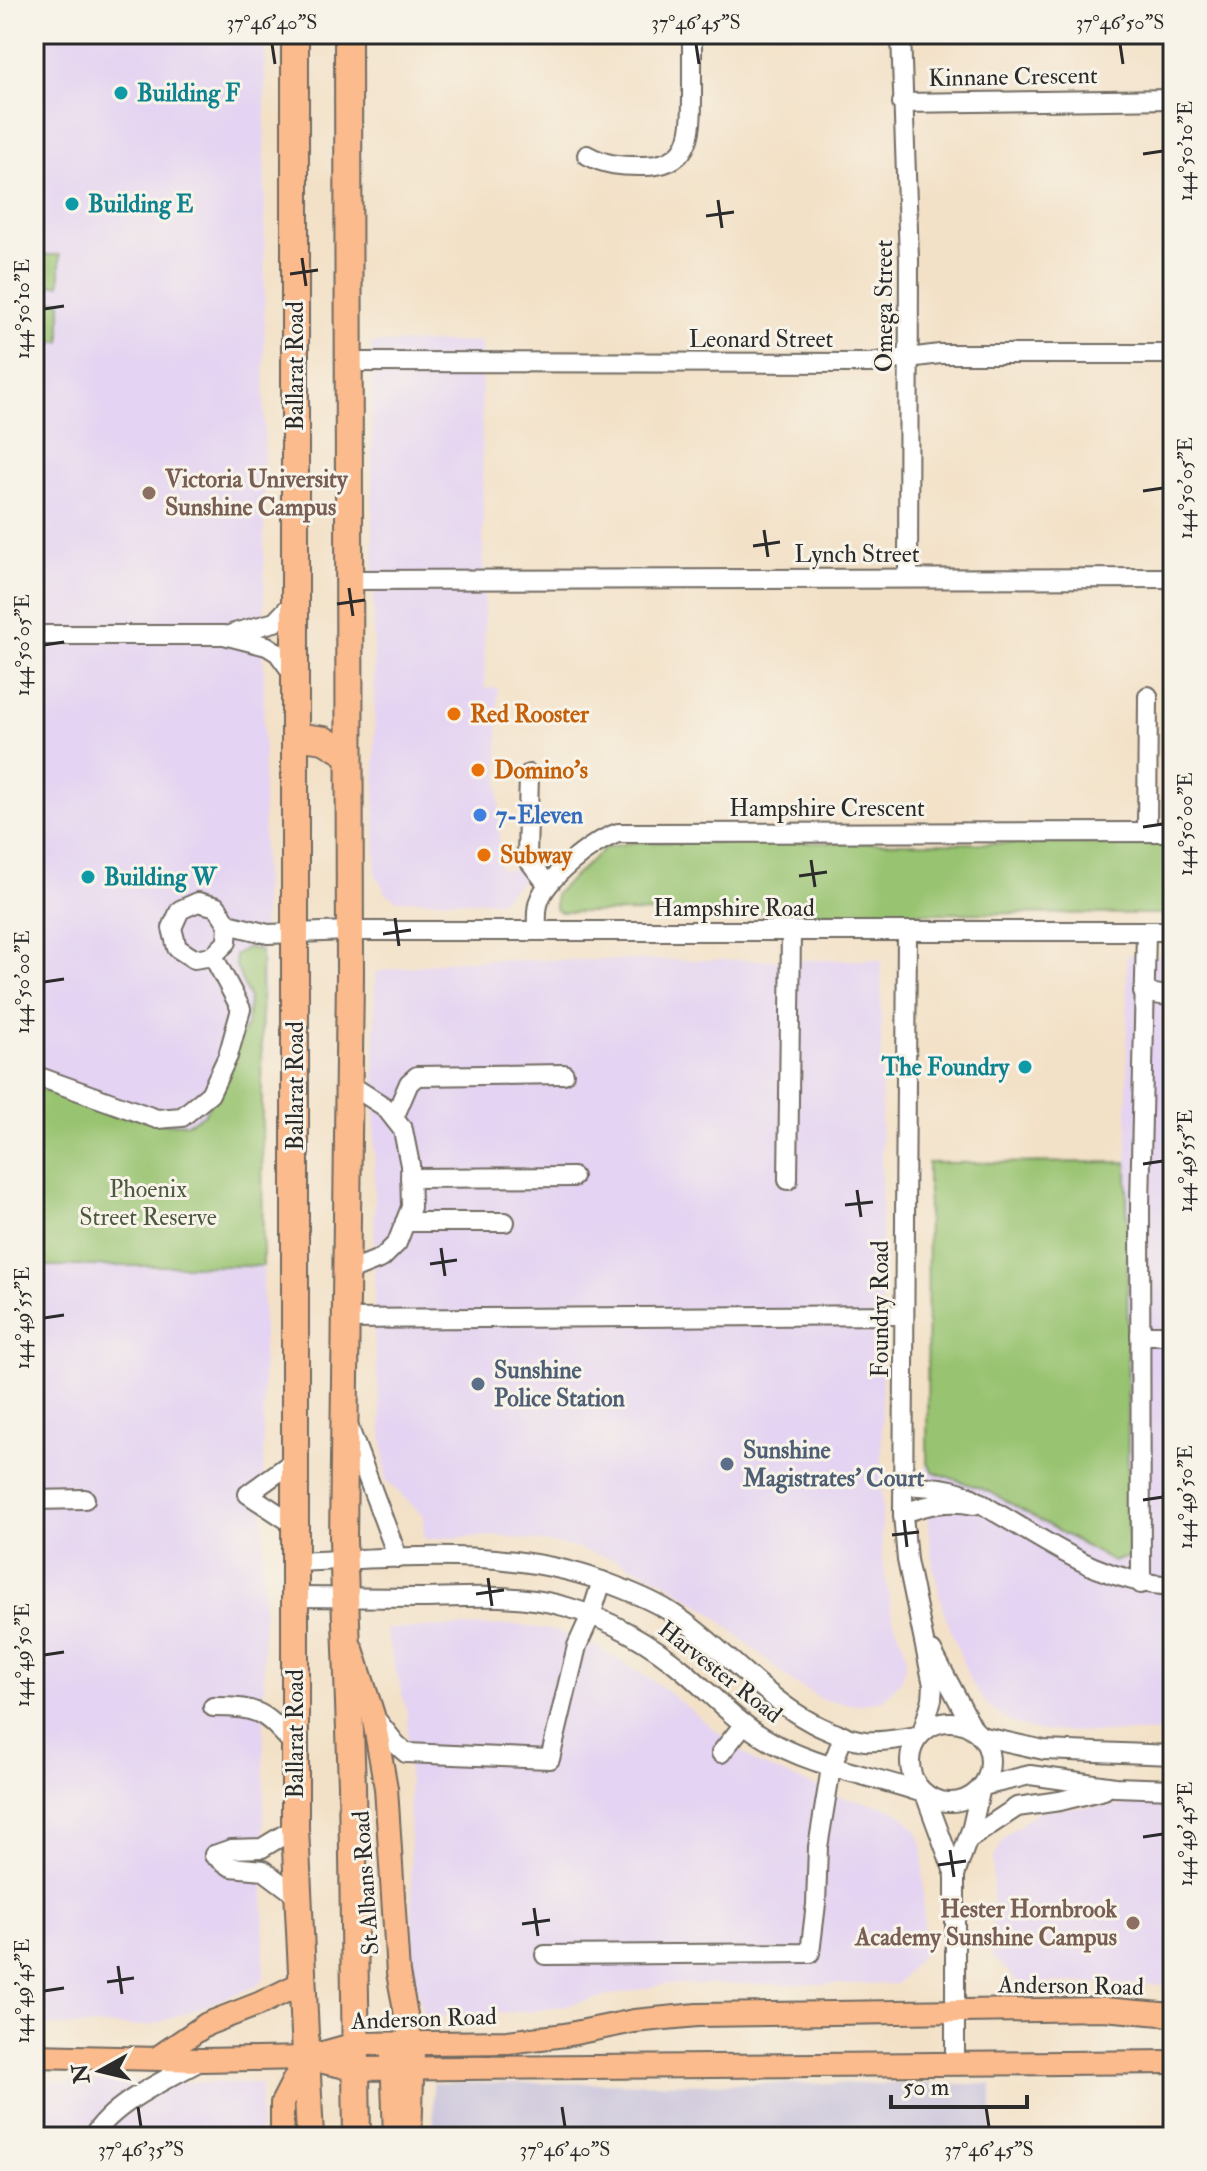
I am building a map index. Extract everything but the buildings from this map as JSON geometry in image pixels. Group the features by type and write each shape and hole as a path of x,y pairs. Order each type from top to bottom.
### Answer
{"highway":[{"name":"Ballarat Road","path":"295,34 295,1828 310,2137"},
{"path":"348,34 350,931 344,1560 352,1785 357,2137"},
{"path":"295,736 320,738 349,755"}],"main road":[{"name":"St Albans Road","path":"345,1630 373,1715 384,1768 410,2137"},
{"path":"157,2058 207,2024 302,1983"},
{"name":"Anderson Road","path":"34,2056 202,2060 355,2056 402,2044 536,2039 666,2017 1103,2009 1173,2015"},
{"name":"Anderson Road","path":"355,2056 403,2067 1173,2062"},
{"path":"282,2137 282,2103 305,2058"},
{"name":"St Albans Road","path":"395,2137 403,2067"}],"street":[{"path":"587,155 603,164 652,166 672,161 680,155 686,147 692,122 692,34"},
{"name":"Omega Street","path":"901,34 909,259 908,578"},
{"name":"Kinnane Crescent","path":"902,103 1173,99"},
{"name":"Leonard Street","path":"349,362 869,363 940,354 1173,354"},
{"name":"Lynch Street","path":"349,580 1173,578"},
{"path":"34,635 224,635 275,622 294,602"},
{"path":"224,635 267,646 278,653 294,675"},
{"path":"1147,832 1148,696"},
{"path":"529,774 527,858 548,885 538,905 537,931"},
{"name":"Hampshire Crescent","path":"548,885 592,847 609,836 628,832 1173,832"},
{"path":"198,902 217,907 228,924 227,942 213,956 194,959 177,948 172,928 180,910 198,902"},
{"name":"Hampshire Road","path":"228,924 268,934 350,931 1173,931"},
{"path":"1141,1584 1140,1335 1146,932"},
{"path":"788,1180 791,933"},
{"name":"Foundry Road","path":"907,933 903,1514 907,1560 933,1692 921,1735"},
{"path":"34,1075 157,1119 182,1117 210,1094 228,1056 241,1009 213,956"},
{"path":"1143,992 1173,997"},
{"path":"394,1118 409,1083 417,1076 564,1074"},
{"path":"347,1272 382,1258 397,1243 411,1207 403,1130 385,1107 349,1084"},
{"path":"410,1178 573,1177"},
{"path":"405,1222 505,1222"},
{"path":"344,1319 904,1315"},
{"path":"1140,1335 1173,1335"},
{"path":"344,1414 398,1558"},
{"path":"294,1461 248,1494 295,1525"},
{"path":"903,1485 952,1490 1059,1551 1114,1576 1141,1584 1173,1586"},
{"path":"34,1500 85,1499"},
{"path":"903,1514 947,1503 962,1502 986,1507"},
{"name":"Harvester Road","path":"294,1562 398,1558 497,1559 553,1568 602,1581 668,1610 791,1709 844,1735 868,1741 921,1735"},
{"path":"373,1715 406,1753 550,1759 577,1646 602,1581"},
{"name":"Harvester Road","path":"294,1597 473,1596 527,1599 564,1606 591,1615 657,1650 744,1724 776,1745 837,1770 924,1794"},
{"name":"Foundry Road","path":"923,1635 977,1733"},
{"path":"213,1707 260,1712 271,1719 295,1746"},
{"path":"955,2063 955,1875 924,1794 912,1775 909,1762 912,1748 921,1735 933,1725 947,1722 1044,1750 1173,1755"},
{"path":"721,1753 744,1724"},
{"path":"955,1875 969,1839 990,1764 988,1749 977,1733"},
{"path":"545,1955 810,1953 816,1904 817,1857 821,1835 831,1831 844,1735"},
{"path":"924,1794 954,1803 972,1796 982,1786 1030,1775 1115,1787 1173,1789"},
{"path":"969,1839 1017,1807 1060,1801 1115,1787"},
{"path":"295,1828 262,1848 231,1849 214,1855 231,1867 263,1870 299,1897"},
{"path":"93,2137 108,2119 127,2104 202,2060"}],"shaded area":[{"name":"Victoria University Sunshine Campus","path":"34,34 265,34 263,1139 34,1140"},
{"path":"481,342 485,688 498,688 500,869 522,870 529,875 499,901 397,900 386,893 376,875 371,343"},
{"path":"1127,955 1173,956 1173,1733 1037,1731 1012,1723 998,1714 986,1704 970,1681 943,1609 933,1567 927,1463 934,1473 990,1492 1107,1560 1128,1557"},
{"path":"460,960 881,960 882,1557 893,1618 906,1652 906,1666 901,1680 883,1700 857,1705 823,1700 794,1683 708,1610 662,1580 615,1559 559,1544 497,1536 424,1539 423,1516 386,1480 374,1339 375,972"},
{"path":"34,1266 263,1266 264,1978 257,1986 150,2026 34,2026"},
{"path":"516,1625 555,1631 594,1645 657,1683 756,1763 844,1798 884,1806 901,1814 917,1831 923,1847 924,1952 897,1984 665,1984 536,2011 424,2017 414,1974 407,1713 385,1629"},
{"path":"1173,1802 1173,1985 1019,1982 992,1956 993,1859 1007,1834 1040,1810"},
{"path":"34,2081 261,2083 260,2137 34,2137"},
{"path":"433,2083 992,2084 992,2137 434,2137"}],"green space":[{"path":"34,255 60,255 60,285 34,285"},
{"path":"34,301 61,301 61,342 34,342"},
{"path":"633,842 1173,844 1173,914 561,912 555,909 555,894 605,848"},
{"name":"Phoenix Street Reserve","path":"247,947 261,951 263,1266 34,1266 34,1087 167,1124 188,1123 204,1115 247,1024 249,998 236,966 235,955"},
{"path":"1127,1162 1128,1557 1113,1562 990,1492 934,1472 927,1462 928,1163"}],"place":[{"name":"Building F","path":"121,93"},
{"name":"Building E","path":"72,204"},
{"name":"Victoria University Sunshine Campus","path":"149,493"},
{"name":"Red Rooster","path":"454,714"},
{"name":"Domino's","path":"478,770"},
{"name":"7-Eleven","path":"480,815"},
{"name":"Subway","path":"484,855"},
{"name":"Building W","path":"88,877"},
{"name":"The Foundry","path":"1025,1067"},
{"name":"Sunshine Police Station","path":"478,1384"},
{"name":"Sunshine Magistrates' Court","path":"727,1464"},
{"name":"Hester Hornbrook Academy Sunshine Campus","path":"1133,1923"}]}
